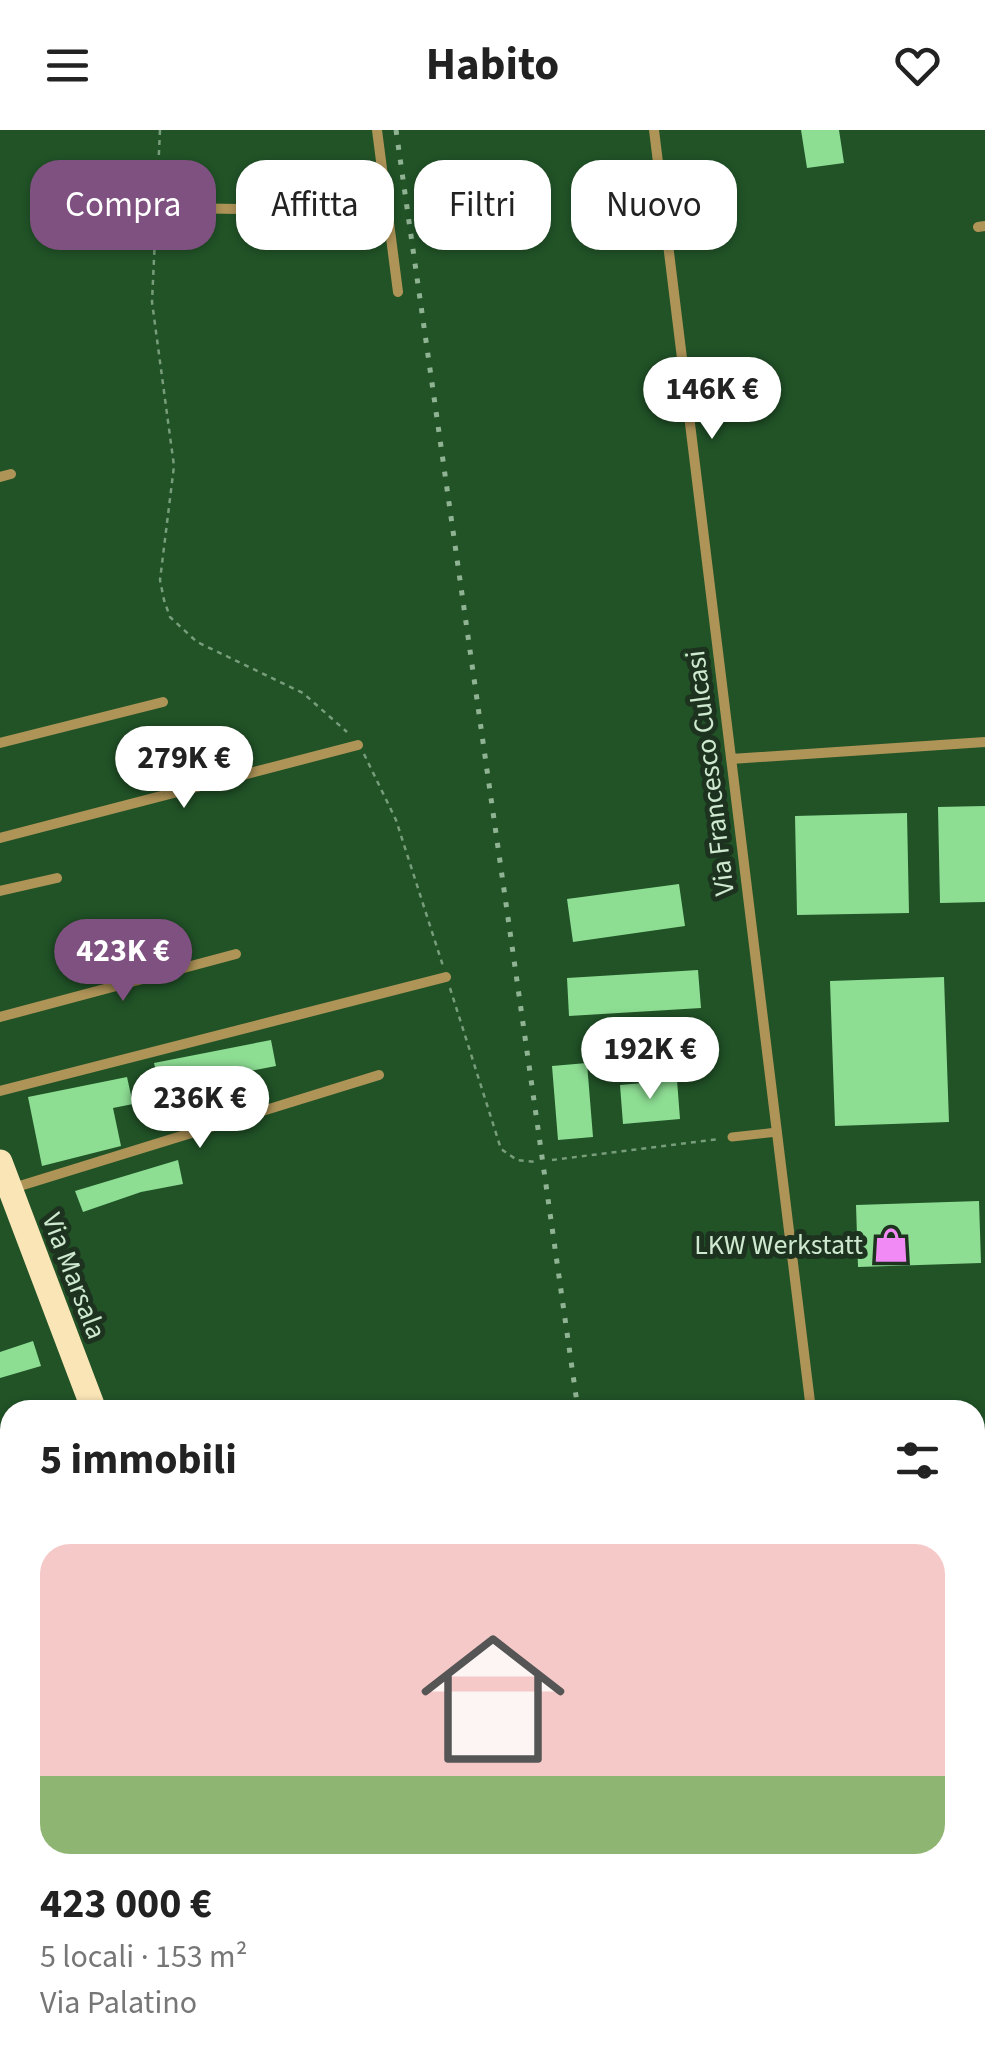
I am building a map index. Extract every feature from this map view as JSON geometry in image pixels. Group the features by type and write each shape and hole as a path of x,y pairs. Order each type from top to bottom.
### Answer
{"main road":[{"name":"Via Marsala","path":"0,1162 90,1400"}],"street":[{"path":"376,130 380,160"},
{"name":"Via Francesco Culcasi","path":"654,130 810,1400"},
{"path":"392,250 398,292"},
{"path":"0,743 163,702"},
{"path":"731,760 985,742"},
{"path":"0,838 358,745"},
{"path":"0,891 57,878"},
{"path":"0,1016 236,954"},
{"path":"0,1092 446,977"},
{"path":"9,1189 379,1075"},
{"path":"732,1137 777,1132"}],"path":[{"path":"160,130 152,302 174,466 160,580 170,617 197,642 304,694 358,745 396,820 501,1149 517,1160 536,1162"},
{"path":"552,1160 732,1137"}],"building":[{"path":"801,130 839,130 844,163 807,168"},
{"path":"985,806 985,902 940,903 938,807"},
{"path":"907,813 909,913 797,915 795,816"},
{"path":"679,884 685,926 573,942 567,899"},
{"path":"698,970 701,1008 569,1016 567,978"},
{"path":"944,977 949,1122 835,1126 830,981"},
{"path":"271,1040 276,1066 160,1088 154,1063"},
{"path":"587,1063 593,1137 558,1140 552,1066"},
{"path":"127,1077 133,1104 113,1108 121,1146 42,1166 28,1097"},
{"path":"677,1080 680,1119 623,1124 620,1085"},
{"path":"178,1160 183,1184 141,1192 83,1212 75,1191"},
{"path":"979,1201 981,1263 858,1267 856,1205"},
{"path":"33,1341 41,1366 0,1378 0,1352"}],"railway":[{"path":"396,130 577,1400"}],"place":[{"name":"LKW Werkstatt","path":"891,1245"}]}
